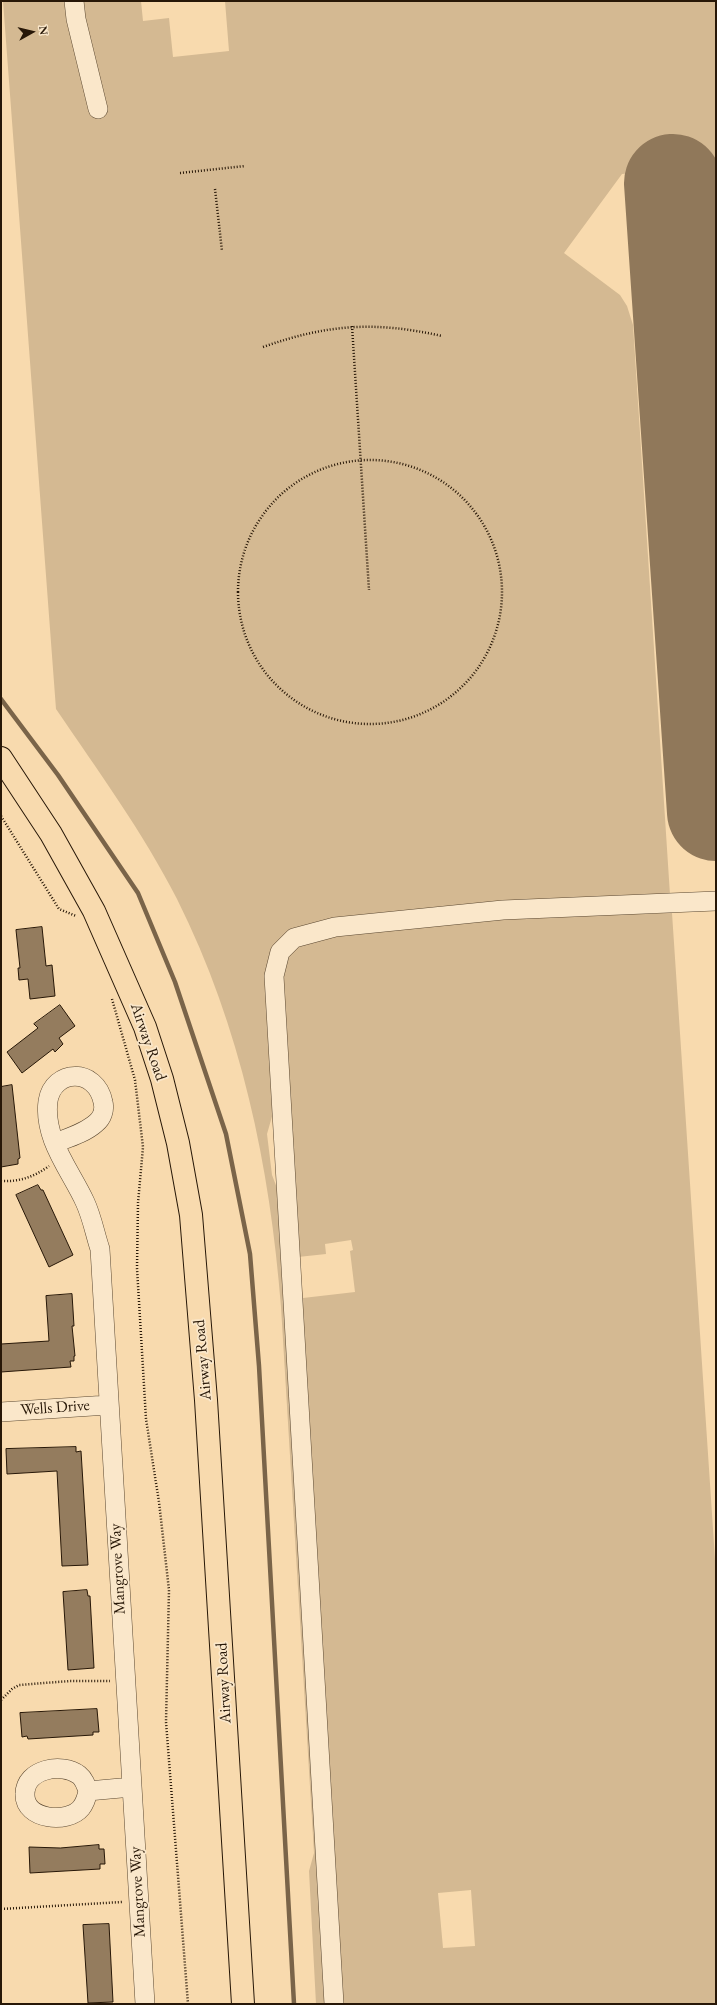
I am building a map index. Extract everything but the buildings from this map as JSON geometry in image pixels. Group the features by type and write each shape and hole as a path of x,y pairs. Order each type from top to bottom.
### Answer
{"main road":[{"name":"Airway Road","path":"1,758 51,834 94,911 145,1027 162,1079 178,1143 191,1215 206,1400 243,2004"}],"street":[{"path":"74,1 76,19 98,109"},
{"path":"334,2004 274,984 274,976 280,952 294,938 335,927 503,910 716,902"},
{"name":"Mangrove Way","path":"58,1150 86,1203 100,1249 144,2004"},
{"name":"Wells Drive","path":"1,1412 108,1405"},
{"path":"88,1791 132,1787"}],"path":[{"path":"180,173 245,166"},
{"path":"215,189 222,251"},
{"path":"352,326 369,590"},
{"path":"263,347 319,330 352,326 411,329 442,336"},
{"path":"377,458 422,469 460,494 488,531 502,575 500,617 486,656 460,689 426,713 386,724 344,723 305,708 294,700 272,682 249,648 237,608 240,561 258,518 290,484 331,464 361,460 377,458"},
{"path":"1,816 59,909 76,916 79,923"},
{"path":"110,992 135,1080 143,1147 138,1203 137,1268 146,1419 159,1502 169,1590 166,1722 188,2004"},
{"path":"1,1181 11,1181 35,1175 58,1150"},
{"path":"1,1700 12,1689 19,1685 30,1683 70,1680 125,1681"},
{"path":"1,1909 138,1901"}],"shaded area":[{"path":"3,1 141,1 143,21 169,18 173,57 229,51 225,1 716,1 716,166 622,174 564,253 620,295 627,306 633,325 670,895 281,942 275,1106 267,1134 272,1175 282,1201 329,2004 316,2004 309,1871 314,1853 281,1307 269,1202 249,1098 235,1047 219,997 199,947 177,899 150,850 120,802 56,709"},
{"path":"672,913 716,1574 716,2004 338,2004 279,997 287,958 297,945 331,935 505,918 564,915","holes":["351,1240 353,1250 350,1251 355,1292 303,1298 298,1257 326,1254 325,1244","471,1890 475,1946 443,1948 438,1893"]}],"waterway":[{"path":"1,699 58,775 138,893 175,982 226,1134 250,1254 259,1366 294,2004"}],"taxiway":[{"path":"680,279 716,305"}],"runway":[{"path":"673,183 716,812"}]}
